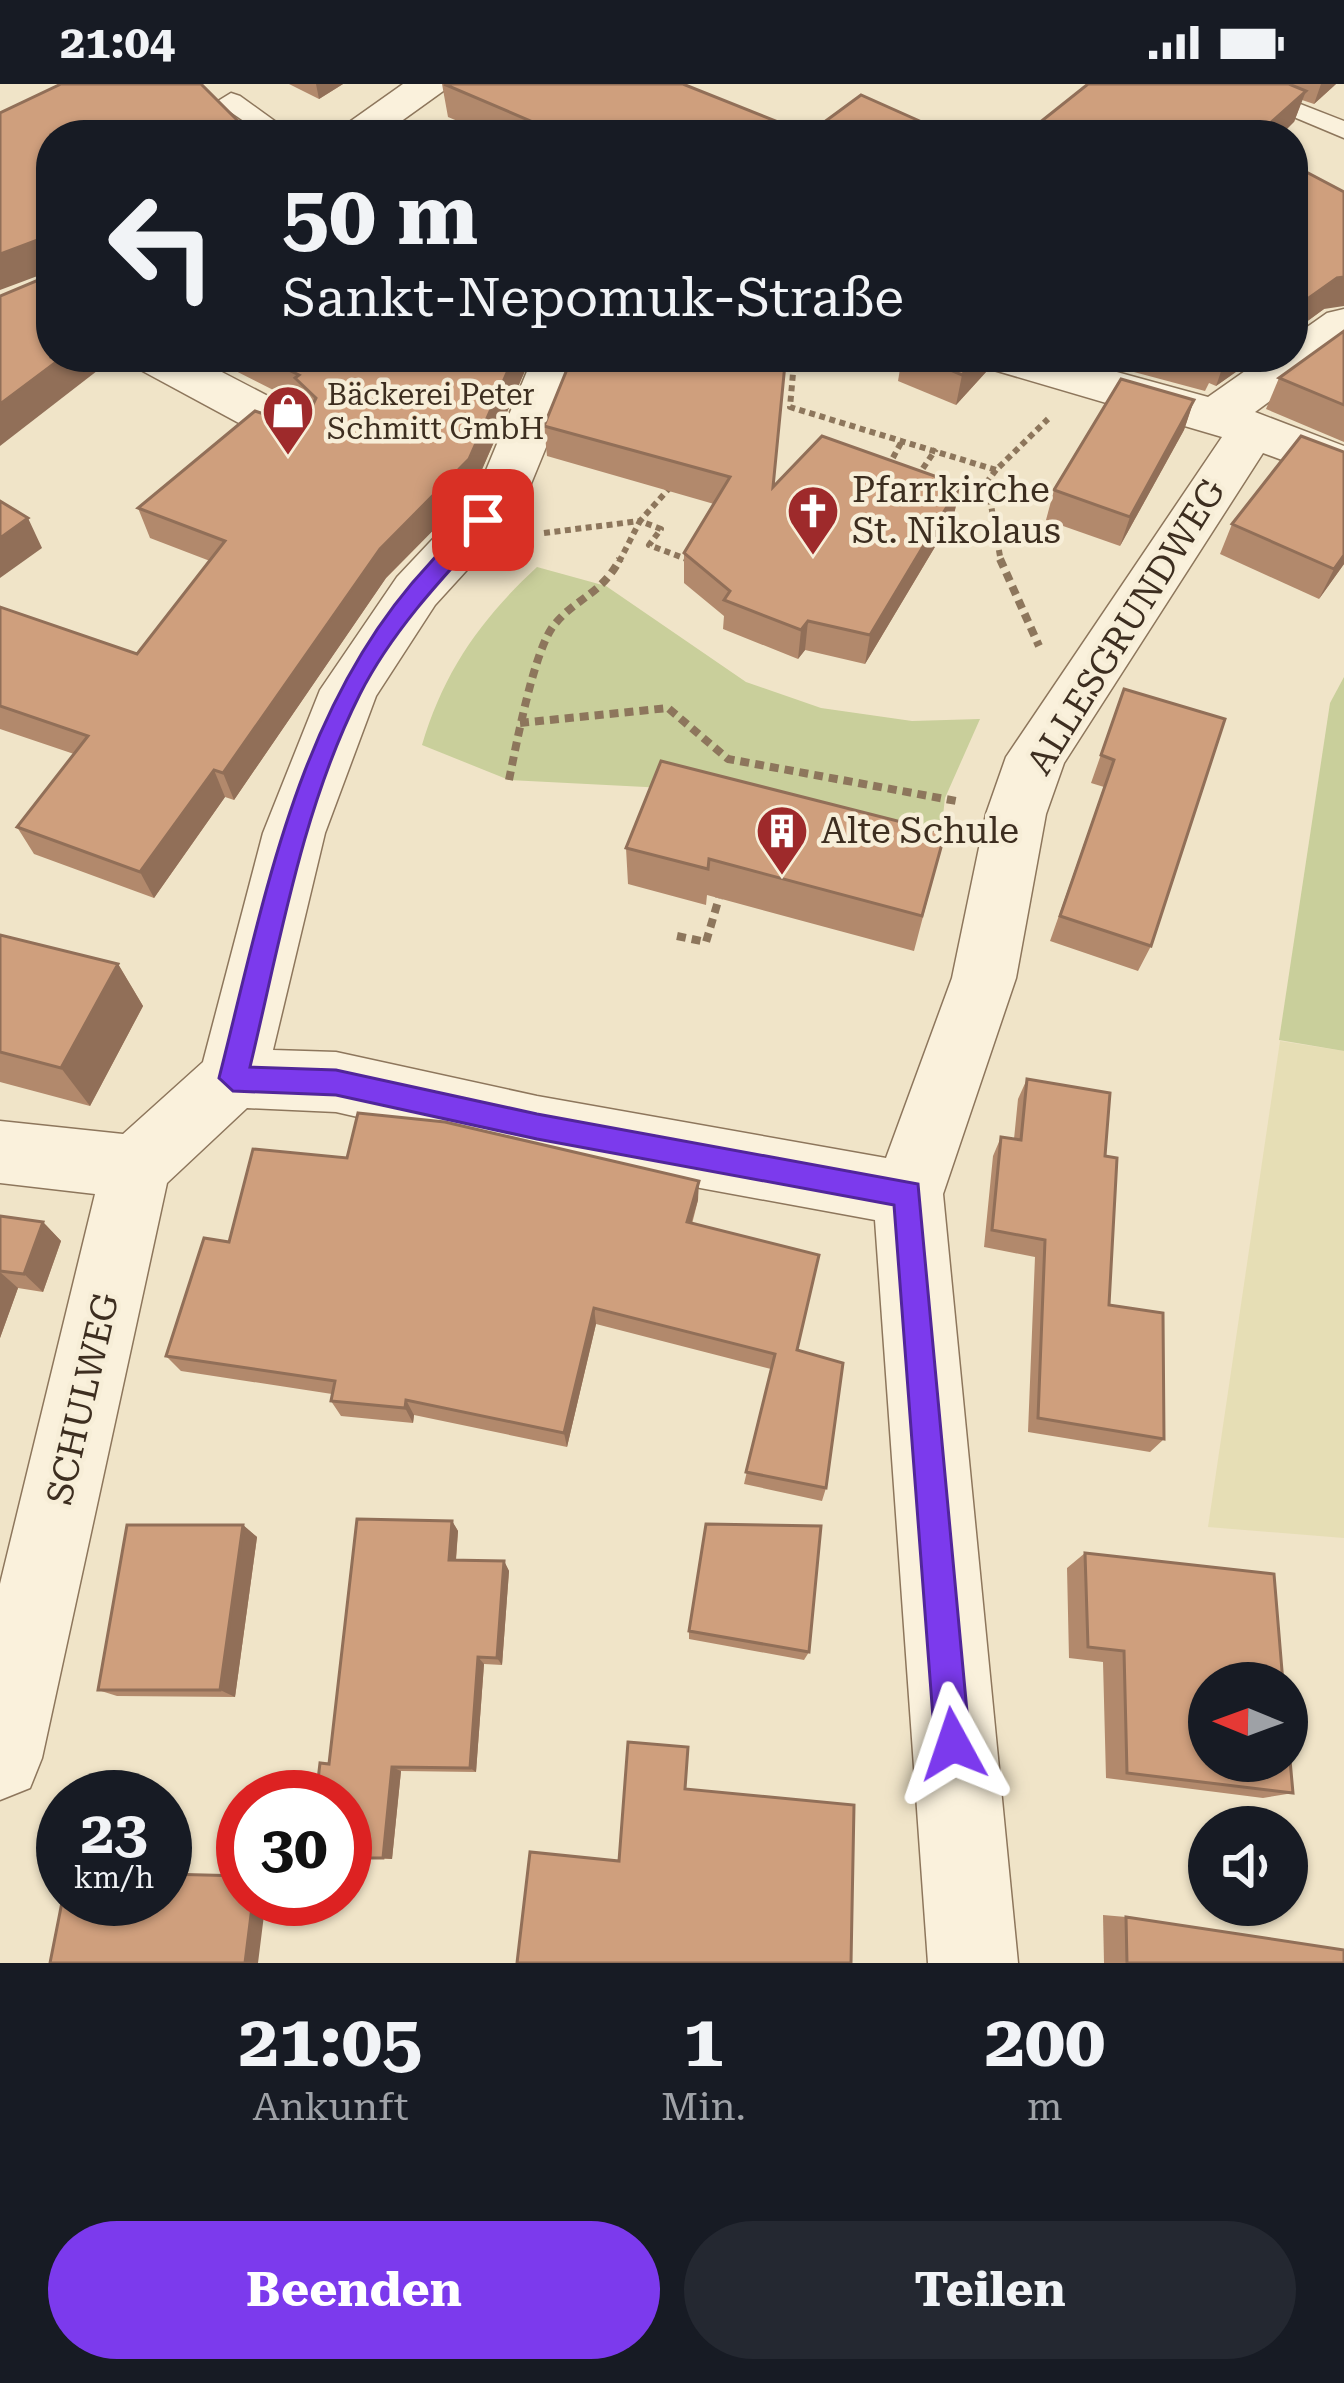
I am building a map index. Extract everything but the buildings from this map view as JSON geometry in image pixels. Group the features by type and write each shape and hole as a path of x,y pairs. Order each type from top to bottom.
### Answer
{"street":[{"path":"393,120 438,103"},
{"path":"1308,356 1344,324"},
{"path":"185,372 294,430"},
{"path":"221,389 243,372"},
{"path":"0,1152 136,1167 233,1078 294,833 349,690 416,592 500,500 552,372"},
{"path":"1056,372 1234,423 1344,465"},
{"path":"1234,423 1291,372"},
{"name":"ALLESGRUNDWEG","path":"973,1963 908,1194 984,978 1016,814 1036,757 1234,423"},
{"path":"233,1078 336,1082 537,1126 908,1194"},
{"name":"SCHULWEG","path":"0,1758 136,1167"}],"lane":[{"path":"1227,84 1344,130"},
{"path":"231,101 259,120"}],"path":[{"path":"793,372 790,407 996,470"},
{"path":"1069,707 1002,569 987,482 1088,381"},
{"path":"878,483 903,439"},
{"path":"929,486 914,481 936,449"},
{"path":"509,780 520,723 553,626 606,586 640,521 677,480"},
{"path":"471,536 580,532 640,521 661,529 649,545 696,562"},
{"path":"520,723 668,708 728,759 1016,814"},
{"path":"677,936 706,942 719,898"}],"shaded area":[{"path":"1280,1041 1344,1051 1344,1538 1208,1527"}],"green space":[{"path":"537,567 606,586 746,682 821,708 912,721 980,719 945,798 939,850 665,788 509,780 422,745 441,693 467,648"},
{"path":"1344,677 1344,1051 1279,1040 1330,703"}],"place":[{"name":"Bäckerei Peter Schmitt GmbH","path":"288,457"},
{"name":"Pfarrkirche St. Nikolaus","path":"813,557"},
{"name":"Alte Schule","path":"782,877"}],"route":[{"path":"483,520 416,592 378,641 349,690 294,833 233,1078 336,1082 537,1126 908,1194 953,1744"}]}
